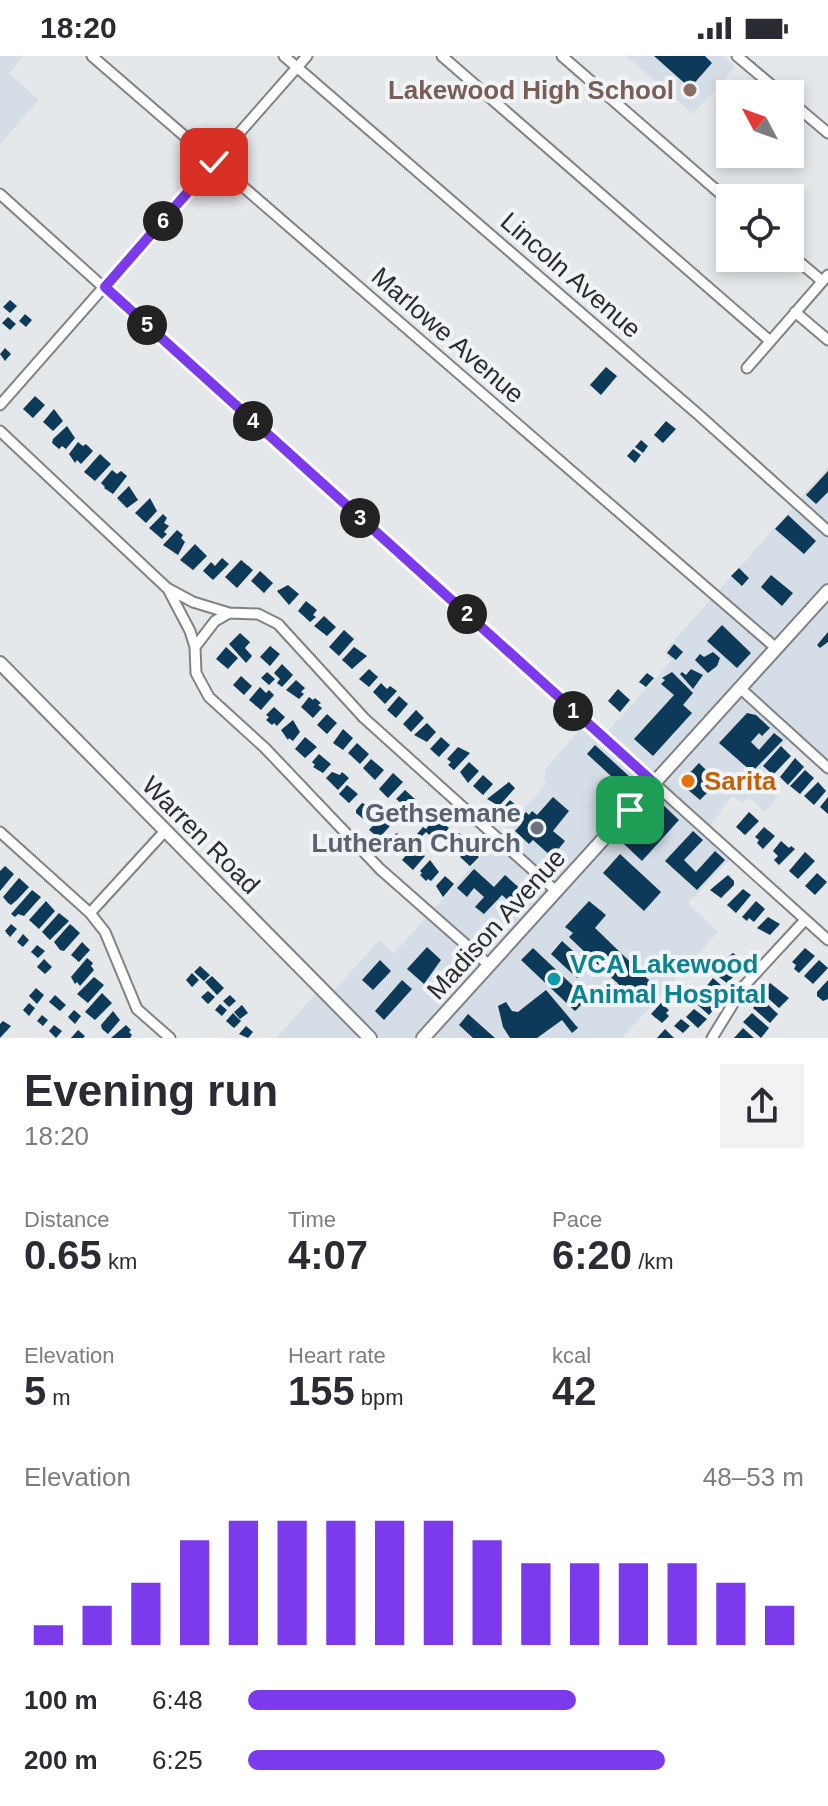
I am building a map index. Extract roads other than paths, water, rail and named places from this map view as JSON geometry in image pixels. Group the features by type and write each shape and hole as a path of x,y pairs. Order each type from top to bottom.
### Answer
{"main road":[{"name":"Madison Avenue","path":"423,1038 828,591"},
{"name":"Warren Road","path":"0,663 370,1038"}],"street":[{"name":"Marlowe Avenue","path":"92,56 776,648"},
{"name":"Lincoln Avenue","path":"284,56 700,416 828,531"},
{"path":"0,405 307,56"},
{"path":"442,56 770,341"},
{"path":"562,56 716,190"},
{"path":"737,56 765,80"},
{"path":"804,113 828,133"},
{"path":"0,194 828,940"},
{"path":"747,368 825,278 804,264"},
{"path":"795,312 828,340"},
{"path":"0,431 167,588 193,602 229,613 258,614 278,624 364,718 556,891"},
{"path":"167,588 184,616 195,647 196,673 209,697 265,748 380,869 489,965"},
{"path":"195,647 215,621 229,613"},
{"path":"740,688 828,768"},
{"path":"90,913 165,831"},
{"path":"0,832 90,913 105,932 137,1009 170,1038"},
{"path":"712,1038 744,986 805,920"}],"place":[{"name":"Lakewood High School","path":"690,90"},
{"name":"Sarita","path":"688,781"},
{"name":"Gethsemane Lutheran Church","path":"537,828"},
{"name":"VCA Lakewood Animal Hospital","path":"554,979"}]}
